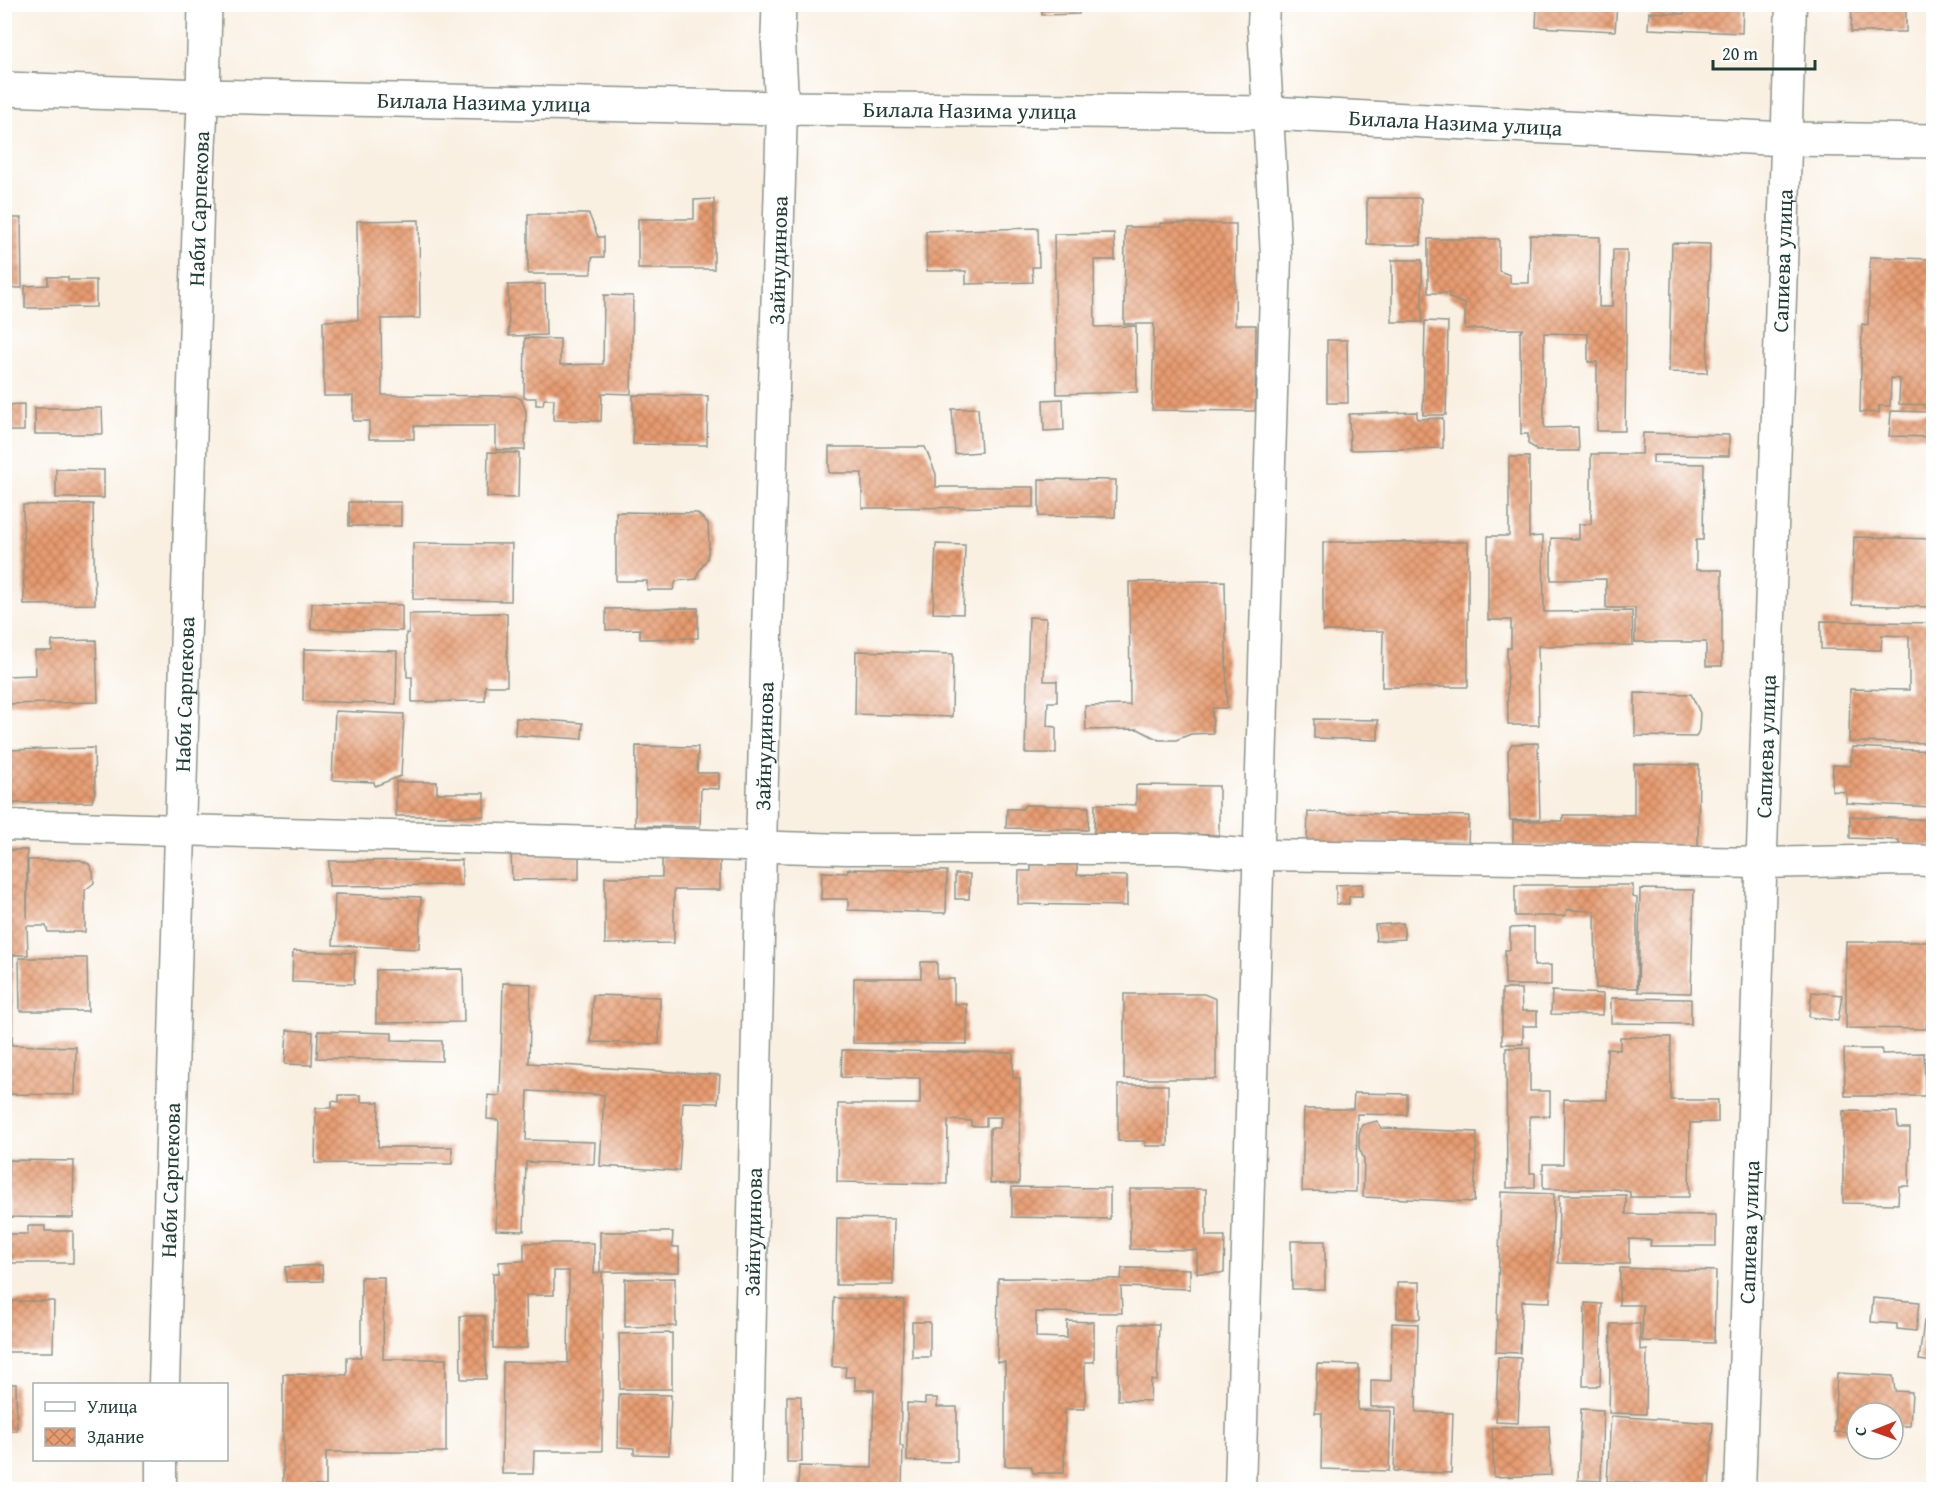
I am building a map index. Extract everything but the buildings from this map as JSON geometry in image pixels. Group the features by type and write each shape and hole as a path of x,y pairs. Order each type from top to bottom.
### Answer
{"street":[{"name":"Наби Сарпекова","path":"164,1383 198,201 206,4"},
{"name":"Зайнудинова","path":"747,1490 761,845 782,108 778,4"},
{"path":"1240,1490 1276,256 1263,26 1264,4"},
{"name":"Сапиева улица","path":"1740,1490 1791,4"},
{"name":"Билала Назима улица","path":"4,89 203,96 782,108 1268,113 1788,139 1934,141"},
{"path":"4,825 847,849 1179,849 1258,855 1762,863 1934,861"},
{"path":"161,1490 162,1461"}]}
